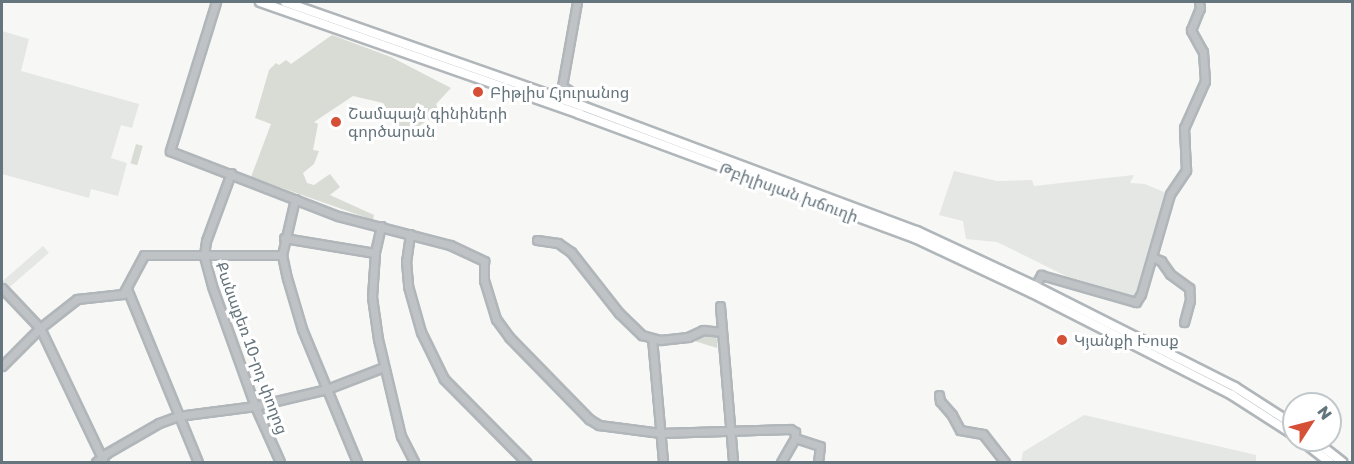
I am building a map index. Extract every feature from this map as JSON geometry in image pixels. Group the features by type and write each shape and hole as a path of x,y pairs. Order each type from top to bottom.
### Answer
{"main road":[{"name":"Թբիլիսյան խճուղի","path":"260,2 569,110 915,238 1032,293 1232,394 1282,427"},
{"name":"Թբիլիսյան խճուղի","path":"285,2 582,106 917,231 1035,286 1235,387 1282,417"},
{"path":"1316,452 1329,462"},
{"path":"1329,452 1342,462"}],"street":[{"path":"216,2 170,151 338,216 450,245 484,261 484,280 496,319 509,337 589,419 599,425 660,433 790,429 795,432 795,438 782,462"},
{"path":"577,2 562,86 583,100 582,106"},
{"path":"1035,286 1041,275 1136,302 1170,194 1186,170 1184,128 1205,81 1203,52 1191,30 1200,8 1199,2"},
{"name":"Քանաքեռ 10-րդ փողոց","path":"231,173 206,241 204,256 212,286 255,406 280,462"},
{"path":"295,199 284,238 282,255 302,329 357,462"},
{"path":"381,226 375,253 372,297 384,367 401,436 414,462"},
{"path":"410,234 406,261 408,286 421,333 444,379 526,462"},
{"path":"284,238 375,253"},
{"path":"537,240 558,243 571,252 619,313 642,335 652,338 682,338 704,330 722,332"},
{"path":"2,366 40,328 80,298 120,296 127,289 144,255 282,255"},
{"path":"1152,257 1161,261 1170,274 1189,288 1190,300 1184,322"},
{"path":"2,288 40,328 100,460 159,423 178,416 255,406 327,389 384,367"},
{"path":"127,289 198,462"},
{"path":"720,306 733,462"},
{"path":"652,338 663,462"},
{"path":"939,395 940,401 952,415 960,430 983,434 1005,462"},
{"path":"795,438 820,446 818,462"}],"shaded area":[{"path":"2,31 29,39 21,71 139,104 132,128 121,125 111,158 127,163 118,196 91,189 89,198 2,174"},
{"path":"332,35 391,57 451,88 436,104 439,113 405,135 383,103 353,96 314,122 318,124 313,150 319,151 314,164 303,173 307,183 314,185 330,174 340,187 330,195 374,215 373,220 251,177 271,124 255,118 269,70 276,63 279,65 286,60 291,64"},
{"path":"136,144 143,146 137,165 130,163"},
{"path":"954,171 997,181 1032,180 1034,186 1134,175 1130,183 1145,184 1164,192 1167,197 1135,297 1119,292 1116,295 1107,288 1066,276 997,242 966,239 963,221 939,215"},
{"path":"43,246 49,253 8,288 2,281"},
{"path":"700,333 710,333 718,340 717,348 688,339"},
{"path":"1084,415 1256,455 1256,462 1021,462 1023,452"}],"place":[{"name":"Բիթլիս Հյուրանոց","path":"478,92"},
{"name":"Շամպայն գինիների գործարան","path":"336,122"},
{"name":"Կյանքի Խոսք","path":"1062,340"}]}
